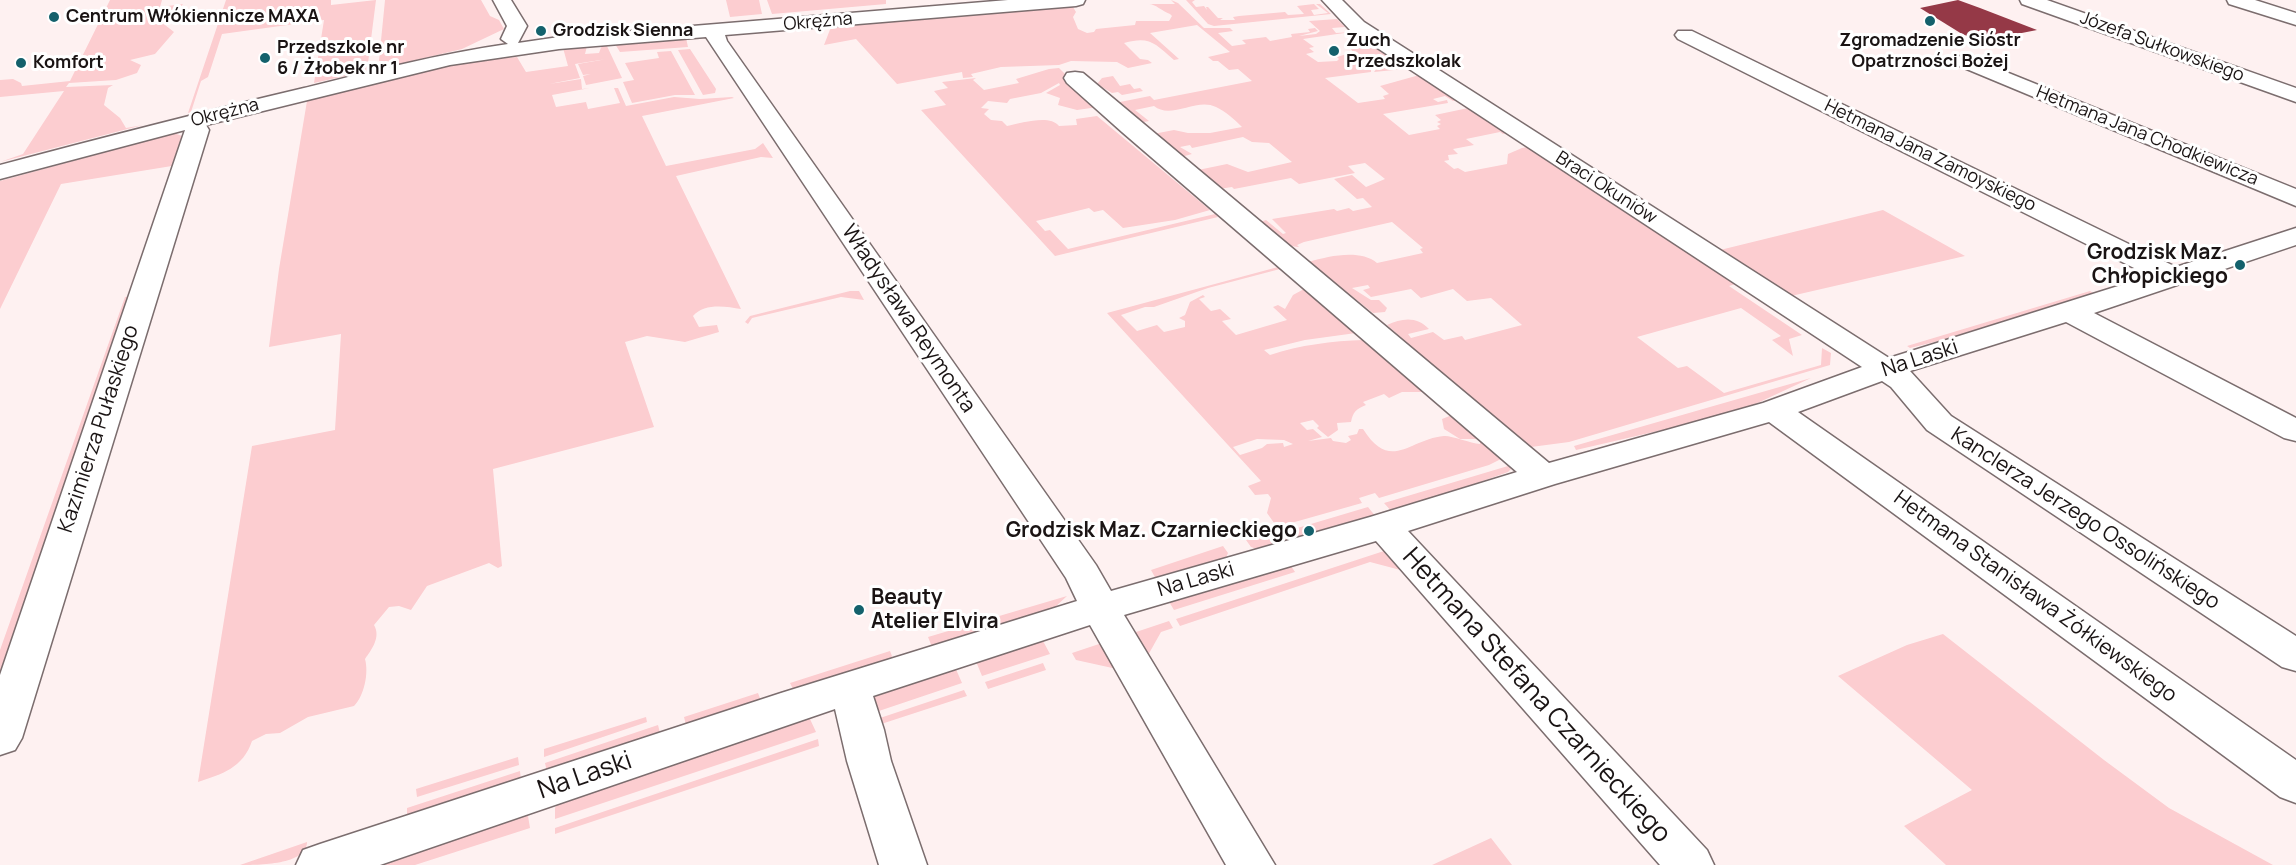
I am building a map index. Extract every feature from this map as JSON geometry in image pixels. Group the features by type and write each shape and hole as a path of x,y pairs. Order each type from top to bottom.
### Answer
{"street":[{"path":"505,0 518,26 520,44"},
{"name":"Okrężna","path":"0,172 193,121 520,44 714,31 988,3 1076,0"},
{"name":"Braci Okuniów","path":"1331,0 1357,26 1886,369"},
{"name":"Józefa Sułkowskiego","path":"2029,0 2296,95"},
{"path":"2244,1 2296,19"},
{"name":"Władysława Reymonta","path":"714,31 717,41 1083,574 1100,608 1251,865"},
{"name":"Hetmana Jana Zamoyskiego","path":"1685,35 2175,277"},
{"name":"Hetmana Jana Chodkiewicza","path":"1964,61 2296,198"},
{"path":"1075,78 1543,476"},
{"name":"Kazimierza Pułaskiego","path":"0,738 197,130 193,121"},
{"name":"Na Laski","path":"344,861 849,688 1100,608 1774,410 1886,369 2069,312 2296,237"},
{"path":"2069,312 2296,431"},
{"name":"Kanclerza Jerzego Ossolińskiego","path":"1886,369 1902,380 1938,423 2296,656"},
{"name":"Hetmana Stanisława Żółkiewskiego","path":"1774,410 2296,784"},
{"name":"Hetmana Stefana Czarnieckiego","path":"1383,526 1690,865"},
{"path":"849,688 863,730 869,761 903,865"}],"shaded area":[{"path":"110,0 162,0 160,7 183,4 165,25 174,32 155,54 130,60 141,65 137,73 116,80 69,83 66,87 113,85 108,88 104,105 120,118 126,128 143,125 0,162 23,154 64,91 0,97 0,80 13,79 22,86 70,81"},
{"path":"226,0 331,0 331,5 376,0 367,71 314,83 324,20 222,34 208,77 201,81 191,112 188,113"},
{"path":"385,0 481,0 490,16 499,20 504,29 462,49 387,67 379,61"},
{"path":"726,0 759,0 762,14 730,17"},
{"path":"767,0 886,0 886,4 772,14"},
{"path":"1171,0 1178,3 1204,28 1230,28 1233,31 1218,33 1232,46 1246,44 1242,40 1266,37 1270,41 1292,37 1291,34 1310,32 1308,29 1315,28 1318,31 1299,36 1316,34 1320,31 1309,21 1337,19 1345,27 1332,28 1336,33 1351,32 1303,39 1314,47 1309,48 1314,52 1306,54 1318,62 1337,61 1339,59 1337,57 1353,52 1351,49 1380,44 1414,68 1374,72 1377,68 1385,66 1383,64 1371,66 1371,72 1325,78 1358,103 1385,99 1383,96 1389,94 1380,86 1423,74 1462,99 1453,101 1445,96 1433,99 1438,102 1447,100 1448,103 1383,114 1409,135 1440,129 1437,126 1441,124 1437,122 1441,120 1435,115 1473,107 1512,132 1503,134 1500,132 1466,139 1474,145 1453,149 1458,154 1448,155 1449,160 1444,161 1454,169 1458,168 1465,172 1507,164 1508,154 1533,146 1739,283 1729,286 1802,335 1789,339 1793,356 1772,340 1781,336 1741,308 1637,337 1678,368 1687,366 1724,393 1821,365 1822,348 1831,353 1830,365 1569,442 1531,447 1450,381 1387,325 1409,319 1429,329 1408,334 1411,338 1433,332 1444,340 1462,336 1465,340 1522,325 1491,298 1467,301 1453,289 1421,298 1411,289 1371,297 1363,290 1370,288 1368,285 1352,288 1371,300 1379,300 1387,308 1385,312 1373,313 1309,262 1335,256 1353,255 1362,256 1377,263 1423,253 1420,249 1423,248 1392,222 1304,242 1297,245 1299,247 1283,242 1260,222 1266,220 1283,234 1286,233 1272,219 1334,209 1337,211 1349,208 1353,211 1372,207 1363,198 1357,199 1334,179 1352,175 1366,187 1385,179 1365,163 1348,166 1355,173 1299,184 1291,178 1234,189 1232,187 1219,189 1198,170 1227,164 1248,172 1292,162 1269,143 1252,142 1243,137 1192,148 1190,145 1180,147 1192,154 1181,157 1153,134 1174,130 1188,133 1210,133 1242,127 1223,111 1209,105 1168,111 1154,106 1135,110 1149,121 1139,123 1115,103 1150,96 1154,100 1252,81 1238,69 1229,70 1218,61 1213,61 1208,57 1230,52 1197,25 1150,33 1179,59 1174,60 1151,42 1140,40 1124,43 1140,59 1152,63 1128,68 1117,62 1071,61 1059,65 1001,67 971,74 973,77 963,78 962,72 897,84 856,39 824,45 831,27 842,25 1078,5 1073,7 1076,12 1073,17 1078,29 1087,33 1094,32 1096,29 1135,25 1136,21 1169,21 1172,16 1170,14 1149,4 1175,4"},
{"path":"1186,0 1195,0 1192,2 1196,7 1204,6 1207,10 1206,7 1208,7 1218,18 1223,18 1220,20 1235,20 1233,17 1285,12 1288,15 1304,14 1297,6 1314,4 1319,9 1311,10 1314,15 1328,13 1316,4 1320,4 1331,14 1214,26 1208,24"},
{"path":"686,38 688,47 620,52 615,44"},
{"path":"606,44 622,78 586,85 583,76 591,74 583,75 578,64 607,59 575,64 580,78 549,84 581,79 582,89 590,88 552,95 556,107 586,102 588,109 620,103 614,88 618,88 626,106 674,97 700,99 732,97 734,98 642,116 666,166 755,149 763,143 773,158 761,157 676,176 741,309 715,306 703,309 693,316 699,327 717,325 719,332 685,342 647,336 625,342 654,427 493,469 502,566 498,568 489,563 427,586 411,610 399,606 389,607 374,625 377,634 373,647 365,659 365,684 354,706 308,717 280,733 266,734 252,741 243,758 231,769 198,782 252,446 335,430 341,334 269,347 279,269 307,101 464,62 517,57 526,72 568,66 563,48 587,46 585,54 599,53 602,45"},
{"path":"690,49 716,89 715,93 703,95 678,50"},
{"path":"671,51 695,95 675,95 632,103 623,82 634,80 625,63 659,58 657,52"},
{"path":"1059,68 1098,107 1077,110 1058,105 1060,98 1046,93 1060,85 1059,83 1041,93 1010,99 1007,103 988,101 981,108 989,109 984,114 991,120 1002,121 1007,126 1042,120 1055,122 1059,126 1077,125 1076,119 1097,116 1210,210 1175,220 1123,228 1103,210 1094,212 1089,208 1036,221 1045,231 1050,230 1068,249 1215,214 1218,217 1055,256 921,110 946,105 934,91 948,88 942,82 976,78 973,80 984,90 1019,83 1016,79"},
{"path":"1113,76 1120,86 1130,84 1134,89 1140,88 1143,91 1122,95 1118,92 1112,93 1097,84 1102,78"},
{"path":"174,133 182,136 188,135 178,165 61,184 0,309 0,181"},
{"path":"1883,210 1965,256 1791,296 1720,250"},
{"path":"1278,267 1280,269 1121,315 1137,331 1157,325 1164,332 1185,327 1185,321 1179,318 1185,315 1190,302 1203,295 1205,297 1199,299 1211,311 1220,309 1231,319 1222,321 1236,335 1287,320 1273,307 1278,305 1285,309 1293,295 1304,289 1356,333 1305,340 1264,350 1270,355 1316,344 1364,340 1426,392 1402,392 1389,398 1384,394 1363,402 1366,405 1356,411 1351,422 1337,423 1338,430 1328,437 1317,428 1319,426 1313,420 1300,423 1307,430 1313,429 1322,437 1308,441 1331,438 1333,441 1346,443 1351,440 1348,436 1357,434 1359,429 1363,429 1373,442 1383,449 1392,451 1444,436 1480,444 1480,439 1460,439 1444,429 1442,419 1452,415 1511,454 1489,465 1379,498 1375,493 1359,498 1362,503 1277,527 1267,513 1271,498 1268,494 1255,495 1248,486 1261,481 1107,313","holes":["1257,439 1284,440 1293,444 1284,447 1283,443 1267,444 1262,448 1240,455 1233,447"]},
{"path":"850,291 859,291 864,300 841,297 752,318 748,324 745,322 750,316"},
{"path":"2090,291 2095,294 1983,330 1910,348 1907,346"},
{"path":"131,296 0,687 0,650 125,297"},
{"path":"1811,378 1749,407 1576,450 1574,446"},
{"path":"1508,466 1511,469 1508,472 1393,513 1384,503"},
{"path":"1368,507 1376,517 1259,550 1251,547 1246,540 1284,532"},
{"path":"1223,546 1228,553 1225,560 1156,579 1151,570"},
{"path":"1384,551 1388,552 1408,572 1370,562 1180,626 1176,619"},
{"path":"1291,566 1295,572 1174,610 1168,600"},
{"path":"1067,596 1054,608 932,647 928,637"},
{"path":"1169,621 1173,628 1161,632 1147,657 1133,633"},
{"path":"1943,634 2169,808 2273,865 1946,865 1904,826 1972,790 1838,676 1907,645"},
{"path":"1036,639 1043,641 1050,654 982,676 975,659"},
{"path":"1105,642 1117,669 1076,660 1072,653"},
{"path":"890,651 892,656 890,660 799,691 793,689 790,683"},
{"path":"1043,663 1046,670 988,689 985,682"},
{"path":"955,667 962,683 870,714 868,694"},
{"path":"964,690 967,696 872,727 871,721"},
{"path":"758,693 761,701 686,725 684,717"},
{"path":"646,717 647,722 544,757 544,749"},
{"path":"804,717 810,719 816,732 555,819 555,808 559,801"},
{"path":"658,725 660,733 547,772 545,763"},
{"path":"818,739 819,746 555,834 555,828"},
{"path":"518,757 519,765 417,797 416,789"},
{"path":"520,771 521,780 407,818 407,808"},
{"path":"522,813 528,816 530,828 415,865 382,865 388,861"},
{"path":"1491,838 1512,865 1432,865"},
{"path":"307,842 305,850 291,859 269,864 240,865"}],"building":[{"name":"Zgromadzenie Sióstr Opatrzności Bożej","path":"1958,0 2037,30 1981,41 1962,34 1920,8"}],"place":[{"name":"Centrum Włókiennicze MAXA","path":"54,17"},
{"name":"Zgromadzenie Sióstr Opatrzności Bożej","path":"1930,21"},
{"name":"Grodzisk Sienna","path":"541,31"},
{"name":"Zuch Przedszkolak","path":"1334,51"},
{"name":"Przedszkole nr 6 / Żłobek nr 1","path":"265,58"},
{"name":"Komfort","path":"21,63"},
{"name":"Grodzisk Maz. Chłopickiego","path":"2240,265"},
{"name":"Grodzisk Maz. Czarnieckiego","path":"1309,531"},
{"name":"Beauty Atelier Elvira","path":"859,610"}]}
